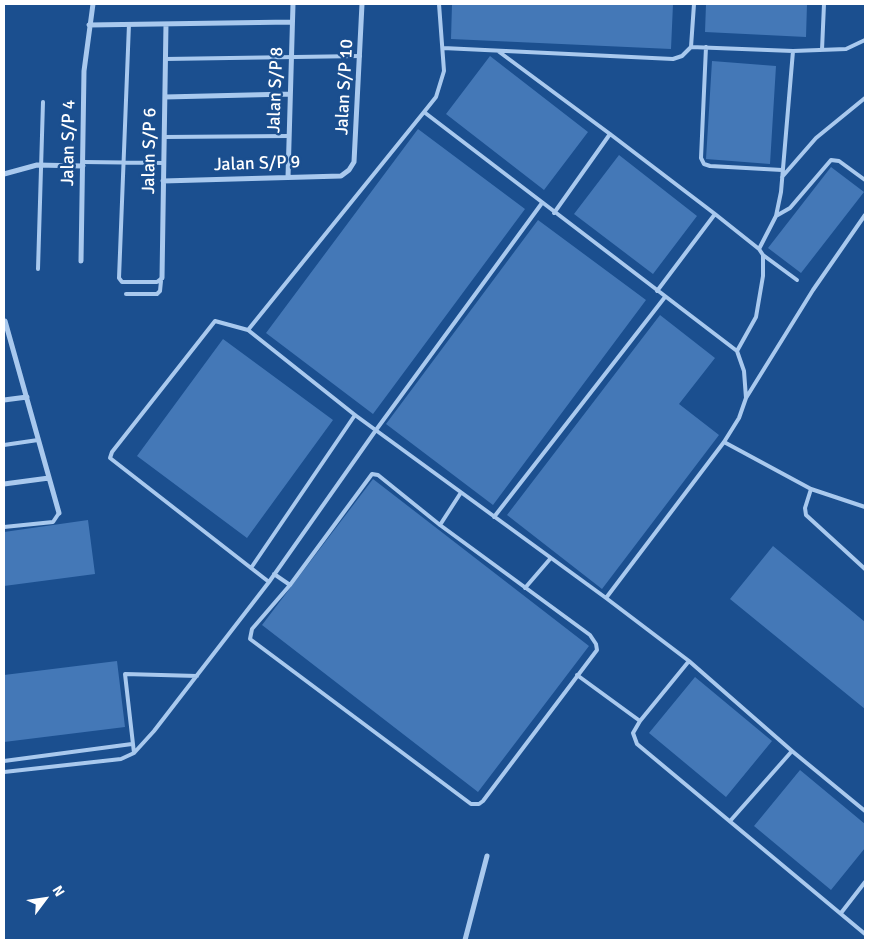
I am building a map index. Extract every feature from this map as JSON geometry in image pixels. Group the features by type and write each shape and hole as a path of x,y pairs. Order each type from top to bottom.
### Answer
{"street":[{"name":"Jalan S/P 4","path":"81,261 84,71 89,24 94,4"},
{"name":"Jalan S/P 8","path":"288,177 293,4"},
{"name":"Jalan S/P 10","path":"349,170 354,162 362,4"},
{"path":"89,24 292,22"},
{"name":"Jalan S/P 6","path":"161,280 166,24"},
{"path":"165,97 290,94"},
{"path":"4,174 21,168 40,165 83,164"},
{"name":"Jalan S/P 9","path":"164,182 341,176 349,170"},
{"path":"5,321 59,513"},
{"path":"4,400 27,397"},
{"path":"4,484 49,478"},
{"path":"465,940 487,856"}],"lane":[{"path":"248,330 436,97 444,71 439,4"},
{"path":"443,48 673,59 682,56 691,46 694,4"},
{"path":"822,50 824,4"},
{"path":"126,294 157,294 160,292 161,280 122,282 120,280 122,163 129,24"},
{"path":"691,46 793,51 846,49 865,40"},
{"path":"859,43 865,46"},
{"path":"706,47 701,158 704,164 710,166 782,170"},
{"path":"498,51 715,214 797,280"},
{"path":"759,249 776,216 782,177 793,51"},
{"path":"165,59 360,56"},
{"path":"782,177 816,138 865,98"},
{"path":"38,269 42,102"},
{"path":"424,112 737,351 744,371 746,398"},
{"path":"554,213 610,134"},
{"path":"164,137 289,136"},
{"path":"776,216 790,208 831,160 839,161 865,180"},
{"path":"83,164 164,163"},
{"path":"4,772 121,759 134,753 154,731 269,582 376,430 542,203"},
{"path":"657,291 715,214"},
{"path":"606,598 724,442 739,418 746,398 813,290 865,215"},
{"path":"737,351 756,318 763,276 763,254"},
{"path":"494,518 665,296"},
{"path":"269,582 110,458 112,452 212,323 219,321 248,330 355,415 460,494 606,598 689,661 792,751 865,811"},
{"path":"251,568 355,415"},
{"path":"4,445 38,440"},
{"path":"724,442 811,489 865,507"},
{"path":"372,474 378,475 440,525 595,639 597,650 483,801 471,804 250,639 252,629 290,585 372,474"},
{"path":"811,489 805,508 806,515 865,569"},
{"path":"440,525 460,494"},
{"path":"4,527 54,522 59,513"},
{"path":"525,588 550,558"},
{"path":"274,574 290,585"},
{"path":"689,661 640,721 633,733 638,744 865,934"},
{"path":"134,753 125,674 197,676"},
{"path":"578,675 640,721"},
{"path":"4,761 132,744"},
{"path":"731,820 792,751"},
{"path":"841,913 865,882"}],"building":[{"path":"452,4 673,4 671,49 451,39"},
{"path":"706,4 807,4 806,37 705,32"},
{"path":"490,56 588,132 544,190 446,114"},
{"path":"712,61 776,66 770,164 706,159"},
{"path":"418,129 525,209 373,414 266,333"},
{"path":"619,155 697,216 653,274 574,214"},
{"path":"831,167 864,192 801,273 768,248"},
{"path":"538,220 646,300 493,505 386,424"},
{"path":"660,315 715,358 679,404 719,435 602,589 507,515"},
{"path":"223,339 333,420 247,538 137,456"},
{"path":"373,479 589,646 478,792 262,625"},
{"path":"88,520 95,574 4,586 4,532"},
{"path":"773,546 865,622 865,709 730,599"},
{"path":"117,661 125,727 4,742 4,675"},
{"path":"695,677 772,741 726,797 649,733"},
{"path":"800,770 865,824 865,848 831,890 754,826"}]}
